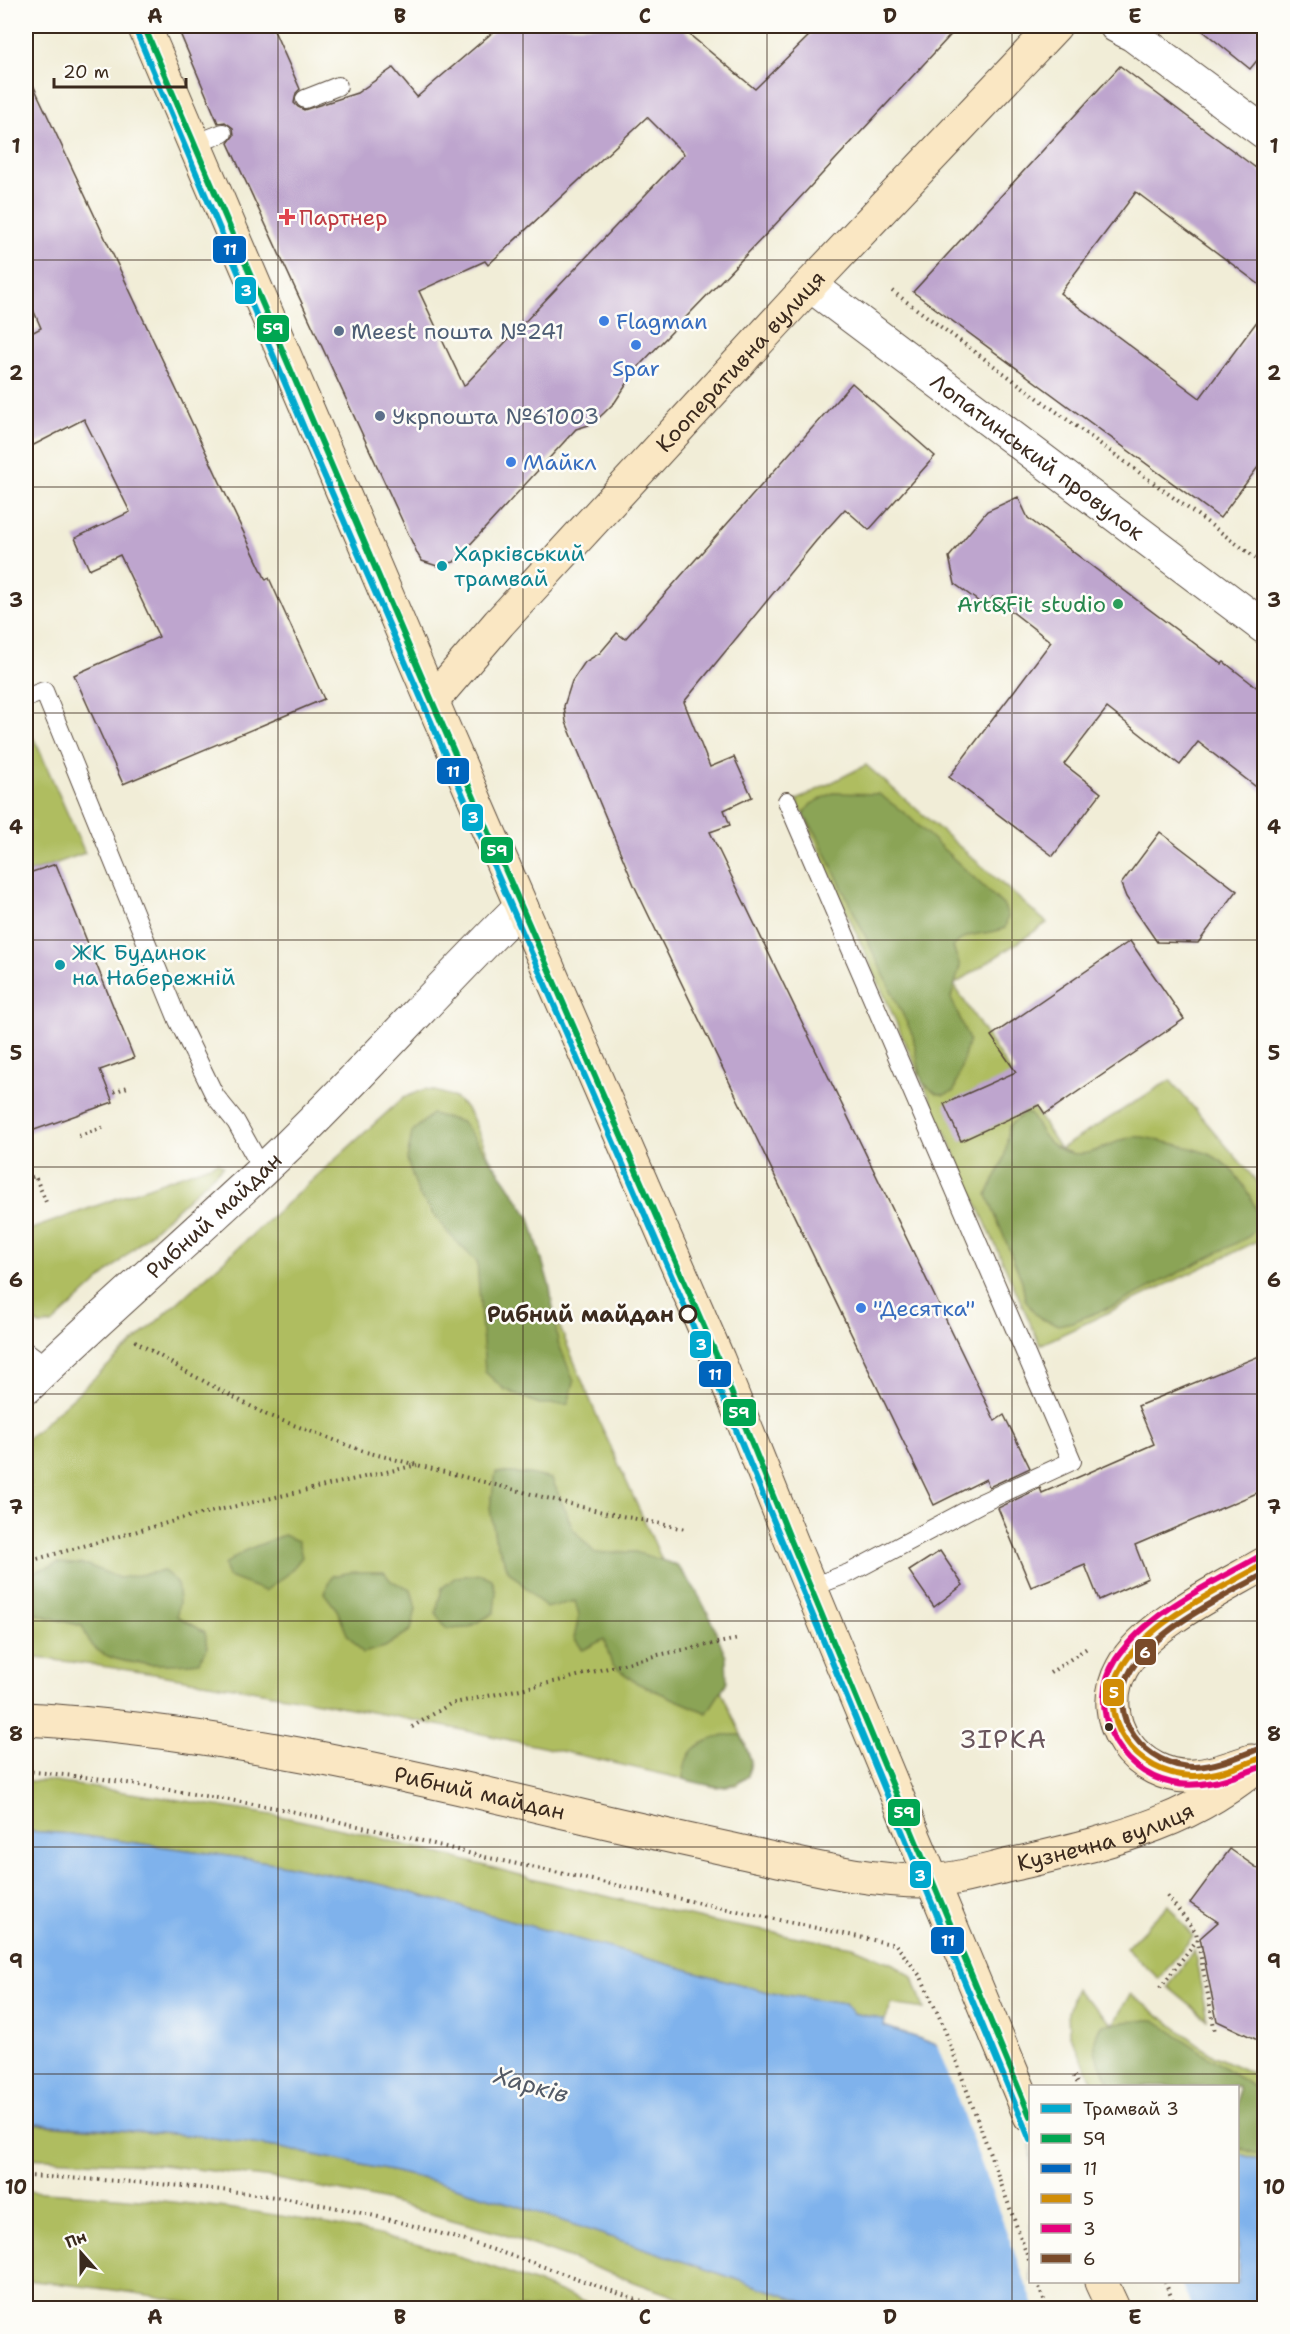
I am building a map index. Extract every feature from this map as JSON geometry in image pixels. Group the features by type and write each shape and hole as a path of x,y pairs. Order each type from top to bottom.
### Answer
{"street":[{"path":"144,26 209,139 432,701 713,1348 1029,2114"},
{"name":"Кооперативна вулиця","path":"432,701 499,623 810,285 1055,26"},
{"path":"1116,26 1133,35 1264,132"},
{"name":"Лопатинський провулок","path":"810,285 1264,627"},
{"name":"Рибний майдан","path":"33,1369 262,1169 335,1099 442,985 522,908"},
{"path":"1264,1564 1168,1622 1142,1642 1122,1666 1113,1687 1111,1708 1118,1730 1131,1749 1148,1764 1167,1773 1193,1777 1264,1758"},
{"name":"Рибний майдан","path":"26,1719 87,1724 336,1760 631,1828 859,1877 932,1881"},
{"name":"Кузнечна вулиця","path":"932,1881 1070,1851 1167,1822 1220,1794 1245,1777 1264,1758"},
{"path":"1101,2283 1113,2308"}],"lane":[{"path":"305,99 338,86"},
{"path":"26,698 44,691 178,1020 215,1096 236,1122 262,1169"},
{"path":"787,801 1072,1461 981,1503 849,1573 812,1587"}],"path":[{"path":"892,291 1264,564"},
{"path":"114,1092 130,1086"},
{"path":"79,1136 105,1127"},
{"path":"26,1179 35,1176 46,1202"},
{"path":"127,1336 183,1370 267,1415 366,1452 598,1510 686,1529"},
{"path":"26,1562 188,1517 418,1465"},
{"path":"412,1727 450,1704 558,1681 658,1655 738,1639"},
{"path":"26,1771 103,1779 289,1810 480,1856 896,1945 921,1977 943,2025 1029,2260"},
{"path":"1167,1896 1196,1932 1215,2032"},
{"path":"1160,1988 1197,1939"},
{"path":"1074,2076 1078,2085"},
{"path":"26,2176 196,2186 338,2208 438,2233 523,2259 659,2308"},
{"path":"1037,2283 1047,2308"},
{"path":"1165,2283 1176,2308"}],"green space":[{"path":"26,733 33,738 38,747 85,853 26,874"},
{"path":"866,765 1047,923 954,985 1060,1149 1170,1080 1264,1190 1264,1238 1040,1345 797,800"},
{"path":"833,793 879,794 907,815 1004,906 1008,916 1005,928 971,935 953,947 960,966 951,998 969,1040 954,1091 944,1095 936,1093 922,1082 913,1036 816,833 803,815 811,804"},
{"name":"Рибний майдан","path":"425,1089 454,1097 464,1105 473,1119 599,1421 744,1741 751,1761 748,1776 736,1785 716,1787 599,1759 304,1699 136,1671 26,1657 26,1440 403,1098"},
{"path":"432,1114 462,1122 506,1181 530,1218 550,1288 558,1342 574,1382 568,1404 539,1404 504,1389 485,1372 477,1262 449,1234 419,1195 407,1160 412,1132"},
{"path":"1023,1114 1030,1114 1042,1134 1051,1143 1071,1153 1087,1153 1137,1137 1183,1146 1213,1156 1230,1169 1244,1186 1258,1216 1260,1226 1248,1237 1116,1305 1058,1325 1042,1319 1035,1314 1025,1299 1022,1281 987,1195 1004,1159 1009,1126"},
{"path":"218,1162 223,1166 52,1324 40,1325 26,1319 26,1231"},
{"path":"496,1472 529,1474 552,1479 573,1529 595,1553 635,1552 677,1565 695,1589 711,1619 726,1657 727,1682 707,1713 637,1683 612,1665 604,1639 583,1650 574,1638 579,1616 575,1601 546,1608 508,1570 495,1538 490,1508"},
{"path":"284,1535 298,1541 302,1557 288,1574 265,1591 228,1577 224,1565 244,1551"},
{"path":"58,1563 88,1565 119,1578 164,1571 177,1582 179,1601 177,1616 205,1632 207,1648 199,1662 157,1664 111,1657 90,1643 82,1626 29,1612 25,1593 28,1574"},
{"path":"352,1572 384,1572 391,1581 411,1589 416,1609 411,1630 385,1647 363,1653 347,1634 337,1610 324,1593 332,1576"},
{"path":"481,1574 492,1579 496,1592 494,1613 468,1628 446,1629 436,1613 442,1588 456,1577"},
{"path":"724,1735 741,1735 751,1761 748,1776 724,1786 683,1779 686,1760 694,1749 706,1741"},
{"path":"26,1781 48,1781 284,1817 360,1833 543,1881 710,1921 853,1947 893,1964 913,1977 924,2009 892,2004 885,2020 853,2013 845,2003 771,1993 383,1885 280,1864 209,1853 70,1834 26,1831"},
{"path":"1168,1905 1193,1936 1159,1979 1126,1948"},
{"path":"1194,1950 1207,2019 1168,1987"},
{"path":"1075,1989 1113,2024 1130,1994 1215,2056 1264,2079 1264,2162 1239,2153 1239,2085 1095,2085 1069,2033 1068,2012"},
{"path":"1155,2020 1250,2085 1264,2092 1264,2157 1239,2147 1239,2085 1111,2085 1095,2049 1101,2025"},
{"path":"26,2124 200,2136 281,2148 391,2171 442,2183 518,2206 822,2308 706,2308 502,2234 378,2199 272,2178 162,2165 26,2158"},
{"path":"26,2191 135,2198 244,2210 352,2229 458,2256 604,2308 209,2308 141,2294 26,2280"}],"water":[{"name":"Харків","path":"26,1831 70,1834 209,1853 280,1864 383,1885 771,1993 845,2003 853,2013 885,2020 884,2026 1049,2085 1029,2085 1029,2283 1239,2283 1239,2153 1264,2162 1264,2308 822,2308 518,2206 442,2183 391,2171 281,2148 200,2136 26,2123"}],"pier":[{"path":"936,2042 1055,2085 1029,2085 1029,2283 1180,2283 1192,2308 1035,2308"}],"building":[{"path":"177,26 272,26 300,89 296,93 294,103 304,110 357,93 393,68 417,97 500,26 679,26 755,89 819,26 959,26 772,228 638,367 615,402 592,424 576,429 454,562 437,566 422,561 418,555 228,143 234,135 233,128 225,122 218,123","holes":["647,117 684,154 464,386 419,291 485,261 488,265"]},
{"path":"1197,26 1264,26 1264,52 1250,69"},
{"path":"1120,66 1264,174 1264,288 1136,192 1060,293 1200,398 1264,312 1264,459 1220,518 913,292"},
{"path":"26,70 266,580 269,578 324,699 123,784 74,675 159,637 120,555 89,569 75,538 130,512 84,419 26,449 26,336 41,328 26,293"},
{"path":"852,383 935,456 869,530 845,509 684,702 710,767 734,757 752,797 724,810 730,825 710,832 995,1421 1004,1415 1030,1468 989,1487 986,1479 934,1505 634,885 566,722 564,706 572,681 585,662 600,653 617,633 625,639"},
{"path":"1018,497 1028,518 1264,693 1264,793 1198,742 1180,765 1107,708 1064,764 1101,793 1053,856 949,777 1051,642 993,597 986,607 955,584 949,557 987,511"},
{"path":"1160,832 1237,891 1198,943 1157,942 1126,897 1121,884"},
{"name":"ЖК Будинок на Набережній","path":"56,864 134,1058 100,1070 113,1102 26,1133 26,874"},
{"path":"1130,941 1184,1019 1045,1114 1039,1105 961,1141 944,1104 1016,1072 991,1036"},
{"path":"1264,1354 1264,1490 1135,1545 1148,1578 1099,1600 1085,1565 1031,1587 998,1508 1040,1488 1042,1493 1154,1444 1138,1406"},
{"path":"940,1551 963,1585 934,1607 909,1571"},
{"path":"1230,1849 1264,1873 1264,2043 1217,2021 1200,1938 1218,1922 1190,1903"}],"tram line":[{"name":"3","path":"134,26 312,447 688,1314 1029,2138"}],"transit line":[{"name":"59","path":"144,26 432,701 718,1359 1029,2114"},
{"name":"11","path":"136,30 424,705 710,1362 1022,2119"},
{"name":"3","path":"1260,1556 1182,1600 1146,1627 1116,1659 1107,1678 1104,1697 1106,1716 1112,1734 1122,1751 1136,1765 1153,1776 1172,1783 1196,1785 1231,1778 1264,1766"},
{"name":"5","path":"1264,1564 1207,1595 1151,1633 1123,1665 1115,1685 1113,1704 1116,1723 1125,1740 1138,1755 1154,1766 1173,1773 1193,1776 1211,1774 1264,1757"},
{"name":"6","path":"1261,1748 1212,1765 1195,1767 1177,1765 1160,1759 1134,1736 1126,1721 1122,1705 1124,1687 1131,1670 1157,1640 1192,1615 1264,1574"}],"place":[{"name":"Партнер","path":"287,217"},
{"name":"Flagman","path":"604,321"},
{"name":"Meest пошта №241","path":"339,331"},
{"name":"Spar","path":"636,345"},
{"name":"Укрпошта №61003","path":"380,416"},
{"name":"Майкл","path":"511,462"},
{"name":"Харківський трамвай","path":"442,566"},
{"name":"Art&Fit studio","path":"1118,604"},
{"name":"ЖК Будинок на Набережній","path":"60,965"},
{"name":"\"Десятка\"","path":"861,1308"},
{"name":"Рибний майдан","path":"688,1314"}],"district":[{"name":"ЗІРКА","path":"1004,1739"}]}
